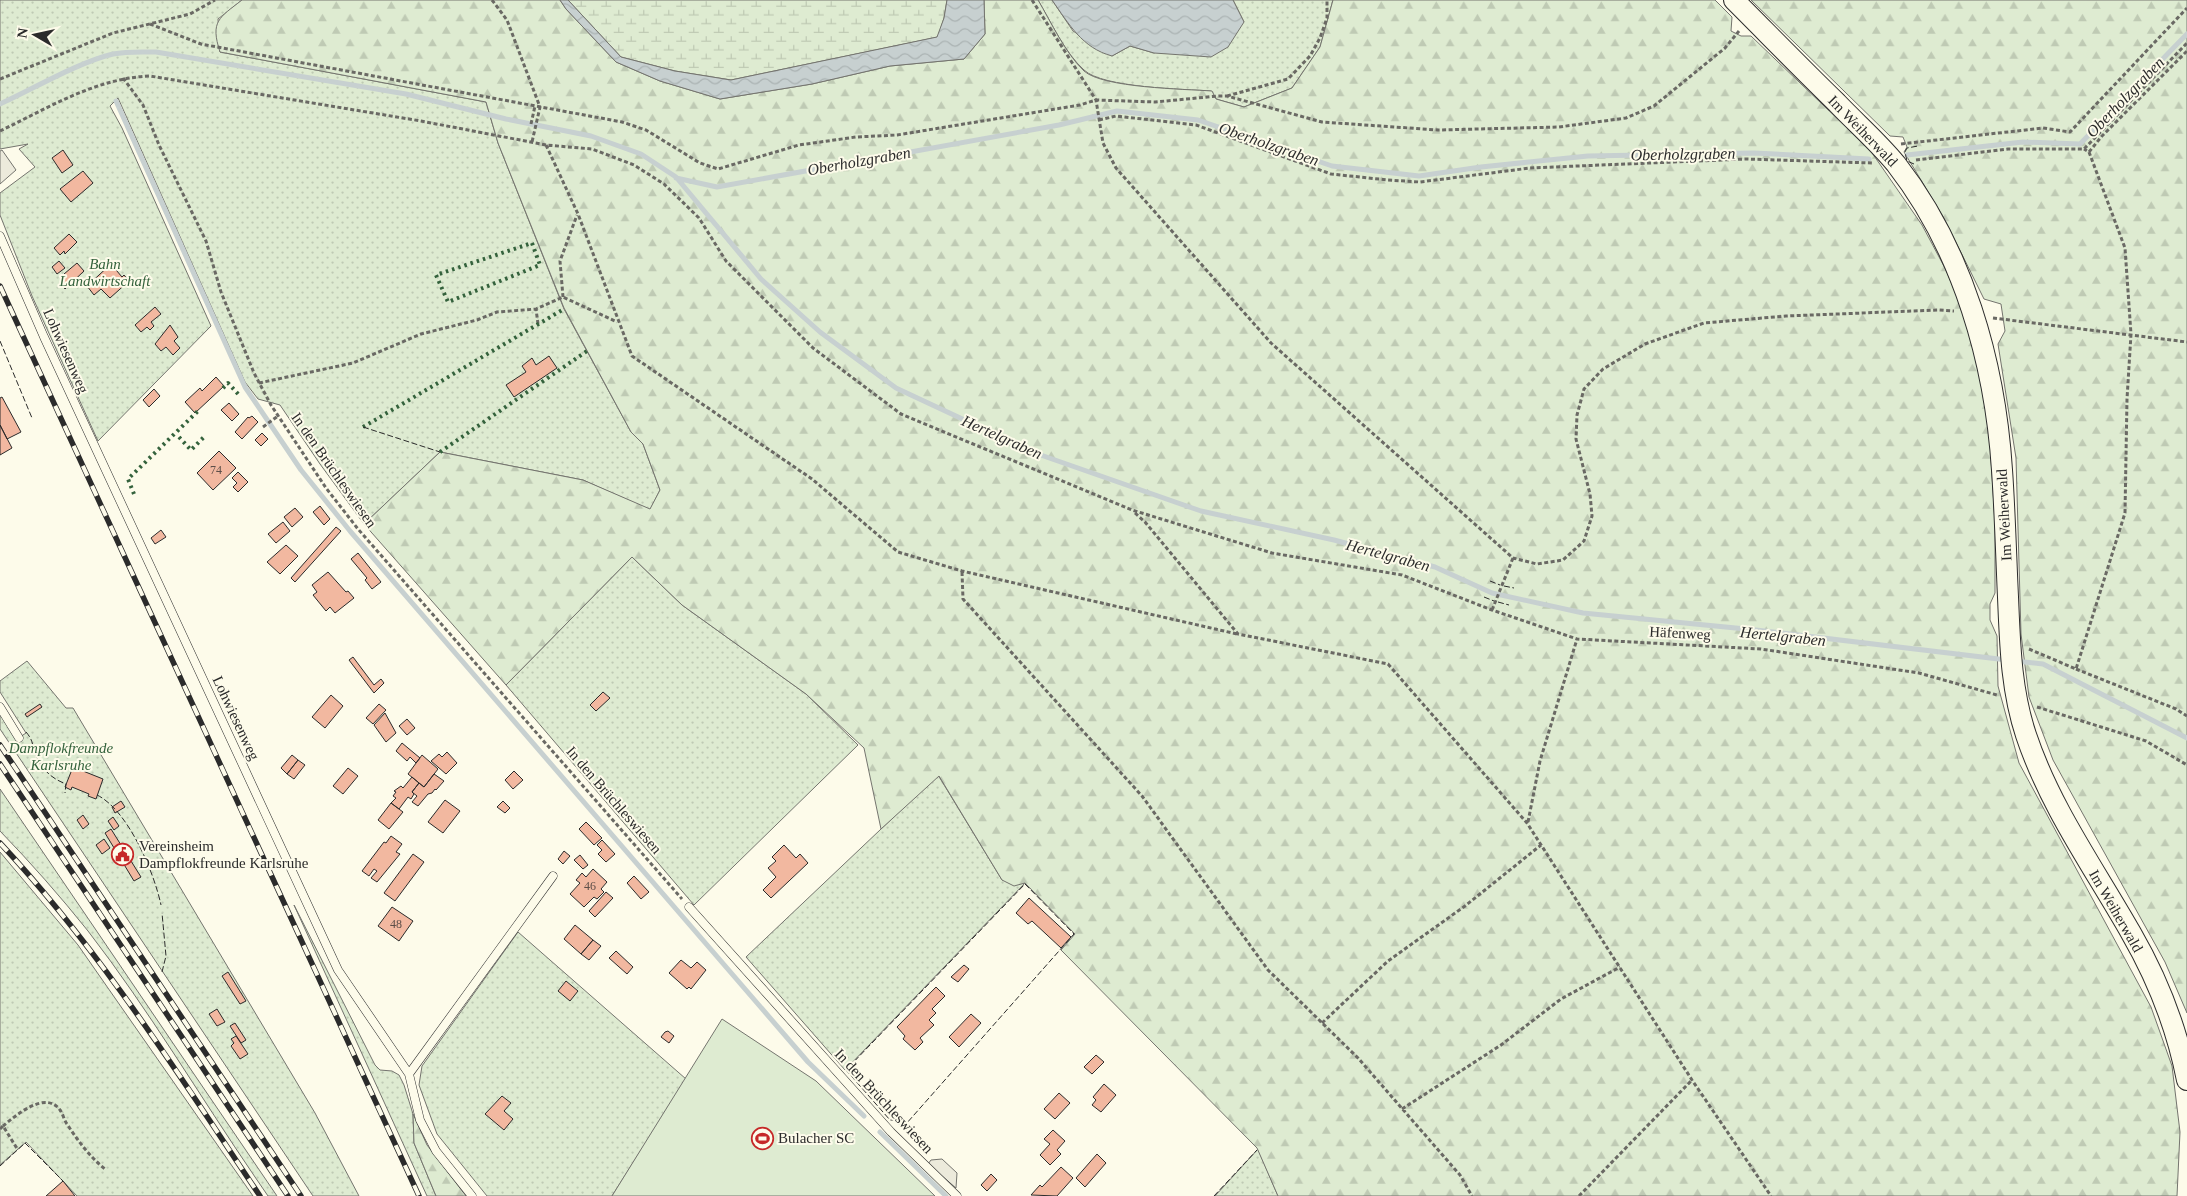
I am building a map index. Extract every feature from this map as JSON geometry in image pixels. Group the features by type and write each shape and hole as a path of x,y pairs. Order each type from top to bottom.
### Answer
{"street":[{"name":"Im Weiherwald","path":"1734,0 1890,158 1932,219 1956,268 1983,348 1995,406 2001,458 2010,645 2016,700 2035,762 2068,829 2132,935 2155,983 2182,1051 2187,1080"}],"lane":[{"name":"Lohwiesenweg","path":"0,236 44,337 338,970 409,1074 420,1120 436,1151 472,1196"},
{"path":"0,708 19,738"},
{"path":"409,1074 553,876"},
{"name":"In den Brüchleswiesen","path":"689,907 891,1132 957,1196"}],"path":[{"path":"0,79 113,33 190,14 215,0"},
{"path":"492,0 507,20 540,107 532,142"},
{"path":"1032,0 1096,100 1103,143 1116,168 1272,344 1513,558 1537,564 1563,560 1584,541 1592,516 1590,494 1576,439 1577,415 1584,389 1602,369 1645,344 1704,323 1786,316 1940,310 1964,312 1973,316 2187,342"},
{"path":"150,24 201,44 622,122 646,130 700,163 718,169 799,145 856,137 897,135 1080,105 1096,100 1155,102 1227,96 1288,78 1310,56 1320,38 1327,18 1327,0"},
{"path":"1890,158 1902,143 2043,128 2070,132 2187,8"},
{"path":"1227,96 1322,122 1438,130 1559,127 1626,118 1654,106 1725,48 1751,17"},
{"path":"2084,149 2187,43"},
{"path":"2089,152 2102,136 2187,51"},
{"name":"Häfenweg","path":"0,131 92,88 123,78 150,76 546,145 592,149 634,165 664,184 699,218 726,261 814,348 901,414 1132,510 1272,554 1402,575 1492,610 1577,639 1761,649 1919,673 2016,700 2146,741 2187,765"},
{"name":"In den Brüchleswiesen","path":"123,78 143,105 158,145 206,240 236,333 277,417 326,488 358,530 689,907"},
{"path":"531,124 535,106"},
{"path":"1098,119 1116,116 1196,126 1331,174 1420,182 1530,168 1746,159 1890,158 1940,156 2008,149 2084,149 2089,152 2125,248 2131,334 2127,399 2125,513 2076,669"},
{"path":"546,145 578,214 617,322 632,356 812,479 898,552 962,572 1238,634 1388,664 1527,822 1692,1080 1771,1196"},
{"path":"563,297 560,261 578,214"},
{"path":"259,383 353,363 421,334 477,320 498,312 536,309 563,297 617,322"},
{"path":"536,309 538,324"},
{"path":"264,426 277,417"},
{"path":"1132,510 1145,522 1238,634"},
{"path":"1492,610 1513,558"},
{"path":"962,572 962,599 1142,796 1268,970 1358,1058 1460,1175 1472,1196"},
{"path":"1527,822 1540,761 1577,639"},
{"path":"2010,645 2176,709 2187,716"},
{"path":"1322,1022 1388,961 1465,906 1542,845"},
{"path":"1402,1109 1501,1045 1561,999 1620,967"},
{"path":"1579,1196 1692,1080"},
{"path":"18,1150 2,1127 32,1105 51,1103 60,1110 66,1123 91,1158 105,1169"}],"green space":[{"name":"Bahn Landwirtschaft","path":"0,0 242,0 218,19 220,52 486,102 498,143 564,309 631,432 643,444 660,490 650,510 583,480 440,452 364,524 280,405 258,399 245,382 118,98 110,106 122,128 211,326 98,441 32,296 0,215 0,193 35,167 19,149 28,144 0,149"},
{"path":"242,0 560,0 566,9 616,62 660,81 720,99 812,84 890,66 964,59 985,34 984,0 1038,0 1077,64 1094,77 1145,87 1212,91 1216,99 1244,107 1292,88 1320,47 1333,0 1715,0 1732,17 1731,31 1741,36 1751,36 1870,150 1922,225 1946,270 1970,327 1988,410 1995,523 1995,593 1990,604 1990,620 1997,636 1998,686 2019,763 2151,1007 2172,1066 2180,1132 2177,1196 1278,1196 1257,1148 1061,950 1075,934 1025,883 1014,886 1002,880 939,776 881,829 864,748 806,694 682,605 632,557 506,685 364,524 440,452 583,480 650,509 660,490 643,444 631,432 564,308 498,143 486,102 220,52 216,33 219,21 227,11"},
{"path":"568,0 947,0 938,37 731,80 675,71 621,57"},
{"path":"1038,0 1052,0 1073,31 1112,56 1130,46 1154,53 1244,22 1233,0 1333,0 1320,47 1292,88 1244,107 1216,99 1211,91 1125,84 1094,76 1084,70 1071,55"},
{"path":"1751,0 2187,0 2187,1013 2165,962 2053,760 2029,697 2021,634 2016,458 1998,344 2005,331 2001,304 1984,299 1944,218 1904,152 1907,147 1903,137 1890,136"},
{"path":"632,557 682,605 806,694 858,745 694,905 506,685"},
{"name":"Dampflokfreunde Karlsruhe","path":"27,661 66,708 73,708 315,1113 359,1196 313,1196 0,729 0,713 17,739 26,733 0,692 0,681"},
{"path":"938,775 1002,880 1025,883 845,1070 746,957"},
{"path":"0,789 277,1196 268,1196 153,1022 88,931 0,831"},
{"path":"0,852 78,945 253,1196 77,1196 26,1142 0,1165"},
{"path":"294,905 375,1065 380,1070 392,1071 399,1075 404,1085 413,1114 414,1143 436,1196 427,1196"},
{"path":"518,932 686,1079 612,1196 487,1196 437,1134 419,1085 422,1066"},
{"name":"Bulacher SC","path":"722,1019 816,1081 935,1196 612,1196"},
{"path":"413,1114 427,1145 466,1196 436,1196 414,1143"},
{"path":"1258,1149 1278,1196 1215,1196"}],"shaded area":[{"path":"2,150 16,170 0,184 0,151"},
{"path":"942,1159 957,1173 956,1188 928,1164 931,1160"}],"water":[{"path":"560,0 568,0 621,57 675,71 731,80 937,37 944,18 947,0 984,0 985,34 964,59 890,66 812,84 720,99 660,81 616,62 566,9"},
{"path":"1052,0 1233,0 1244,22 1228,47 1211,57 1154,53 1130,46 1112,56 1092,47 1084,41"}],"building":[{"path":"63,150 73,165 62,173 52,158"},
{"path":"83,171 93,183 71,202 60,189"},
{"path":"69,234 77,242 65,254 64,251 60,255 54,248"},
{"path":"59,261 65,268 57,274 52,267"},
{"path":"77,263 84,271 65,289 60,282 65,278 64,274"},
{"path":"111,264 122,277 124,275 129,281 110,298 101,289 94,295 87,286"},
{"path":"155,307 161,314 151,322 154,326 150,330 147,327 141,332 135,325"},
{"path":"170,325 178,337 174,341 180,348 173,355 166,347 161,351 155,344"},
{"path":"549,356 557,368 514,397 506,385 526,372 522,366 532,358 536,365"},
{"path":"216,377 224,386 195,413 185,402 200,388 202,391"},
{"path":"154,389 160,396 149,407 143,400"},
{"path":"2,397 21,432 7,439 0,425 0,398"},
{"path":"229,403 239,414 232,421 221,410"},
{"path":"252,416 258,422 242,439 235,432 248,417"},
{"path":"0,425 12,448 0,455"},
{"path":"262,433 268,439 261,446 255,440"},
{"path":"219,451 236,468 213,490 197,473"},
{"path":"238,472 248,482 238,492 233,487 237,483 232,478"},
{"path":"320,506 330,519 324,525 313,512"},
{"path":"295,508 303,517 292,527 284,517"},
{"path":"283,522 290,531 276,543 268,534"},
{"path":"336,527 341,531 295,582 291,578"},
{"path":"161,530 166,537 155,544 151,538"},
{"path":"286,545 298,556 280,574 267,562"},
{"path":"358,553 381,582 372,589 365,580 367,578 351,559"},
{"path":"328,572 354,598 335,613 330,607 326,611 313,595 317,592 312,585"},
{"path":"353,657 374,685 381,679 384,683 374,693 349,660"},
{"path":"603,692 610,698 596,711 590,705"},
{"path":"331,695 343,706 325,728 312,717"},
{"path":"40,704 42,707 27,717 25,714"},
{"path":"379,704 386,710 373,724 366,718"},
{"path":"385,713 396,733 386,742 374,725"},
{"path":"407,719 415,728 407,735 399,726"},
{"path":"402,743 420,758 416,763 410,757 407,761 396,751"},
{"path":"447,752 457,763 446,774 431,761 439,754 442,757"},
{"path":"292,755 298,760 287,774 281,768"},
{"path":"422,755 438,769 424,787 408,774"},
{"path":"298,760 305,765 294,779 287,774"},
{"path":"73,767 103,779 96,799 72,787 71,790 65,787"},
{"path":"348,768 358,776 343,794 333,786"},
{"path":"514,771 523,780 513,789 505,780"},
{"path":"434,774 444,781 436,790 428,794 418,806 412,802 417,796 412,792 419,783 424,787"},
{"path":"412,777 419,783 412,792 414,794 411,799 408,797 399,809 391,803 396,798 393,796 396,792 394,791 401,786 403,788"},
{"path":"445,800 460,811 443,833 428,822"},
{"path":"121,801 125,807 115,813 112,807"},
{"path":"503,801 510,808 505,813 497,807"},
{"path":"391,803 403,812 389,829 378,820"},
{"path":"83,815 89,824 83,829 77,820"},
{"path":"113,817 119,826 114,830 108,821"},
{"path":"586,822 602,838 594,845 579,829"},
{"name":"Vereinsheim Dampflokfreunde Karlsruhe","path":"111,829 141,877 134,881 105,833"},
{"path":"391,836 402,844 396,852 400,854 377,882 371,878 377,871 374,869 369,876 362,871 384,842 386,843"},
{"path":"104,839 110,848 102,854 96,845"},
{"path":"602,840 615,854 606,862 598,854 602,850 597,845"},
{"path":"784,845 796,858 800,854 808,863 771,898 763,890 776,877 768,868 776,861 772,857"},
{"path":"564,851 570,856 563,864 558,859"},
{"path":"413,854 424,862 395,901 384,893"},
{"path":"580,855 588,865 583,869 574,860"},
{"path":"593,869 607,882 601,889 604,892 597,899 594,897 584,907 570,894 580,883 576,880 582,873 586,877"},
{"path":"634,876 649,892 641,899 627,883"},
{"path":"606,892 613,898 595,917 589,911"},
{"path":"1029,898 1071,937 1061,948 1032,921 1028,924 1016,913"},
{"path":"392,907 413,921 399,941 378,926"},
{"path":"575,925 593,940 581,954 564,939"},
{"path":"593,940 601,946 589,960 581,954"},
{"path":"616,951 633,967 627,974 609,958"},
{"path":"681,960 691,968 697,962 706,970 691,989 689,987 687,989 669,973"},
{"path":"964,965 969,969 958,982 951,977"},
{"path":"228,972 246,1001 240,1004 222,976"},
{"path":"566,981 578,991 570,1001 558,991"},
{"path":"936,987 945,996 932,1009 936,1013 929,1020 934,1025 920,1038 923,1042 915,1050 903,1039 905,1036 897,1027"},
{"path":"217,1009 225,1022 217,1026 209,1014"},
{"path":"971,1014 981,1023 959,1047 949,1037"},
{"path":"235,1023 246,1040 241,1043 230,1026"},
{"path":"668,1031 674,1036 669,1043 661,1037"},
{"path":"236,1036 248,1054 240,1059 231,1046 234,1043 231,1039"},
{"path":"1096,1055 1104,1062 1092,1074 1084,1067"},
{"path":"1104,1084 1116,1095 1101,1112 1092,1105 1096,1100 1093,1097"},
{"path":"1059,1093 1070,1103 1055,1119 1044,1109"},
{"path":"502,1096 511,1103 504,1111 513,1119 504,1130 485,1114"},
{"path":"1053,1130 1065,1141 1057,1150 1061,1154 1050,1165 1040,1155 1050,1144 1044,1139"},
{"path":"1097,1154 1106,1163 1085,1187 1076,1178"},
{"path":"1061,1167 1073,1178 1057,1196 1031,1195 1040,1185 1042,1187"},
{"path":"991,1174 997,1180 987,1191 981,1185"},
{"path":"63,1181 75,1196 46,1196"}],"waterway":[{"name":"Oberholzgraben","path":"1907,155 2023,142 2080,144 2187,34"},
{"name":"Hertelgraben","path":"0,104 71,69 100,58 124,52 156,52 406,94 506,119 591,136 641,154 676,177 761,279 820,332 896,388 1035,453 1201,511 1334,540 1435,567 1492,593 1583,613 1756,630 2007,660"},
{"path":"116,101 245,387 301,470 350,531 808,1062 864,1116"},
{"name":"Oberholzgraben","path":"676,178 717,187 1059,125 1117,111 1198,120 1332,166 1419,176 1481,167 1588,156 1754,153 1869,159"},
{"name":"Hertelgraben","path":"2015,661 2043,664 2187,738"},
{"path":"880,1132 946,1196"}],"railway":[{"path":"0,286 419,1196"},
{"path":"0,745 301,1196"},
{"path":"0,764 288,1196"},
{"path":"0,843 37,884 105,970 169,1059 260,1196"}],"hedge":[{"path":"532,243 540,265 448,302 436,275 532,243"},
{"path":"363,427 564,309"},
{"path":"440,452 587,351"},
{"path":"223,388 228,383 239,395"},
{"path":"134,494 128,479 199,410"},
{"path":"179,437 191,450 205,436"}],"fence":[{"path":"1914,164 1907,161 1905,152 1907,148 1918,146"},
{"path":"0,341 32,418"},
{"path":"363,427 440,452"},
{"path":"1490,581 1500,585"},
{"path":"1504,586 1514,588"},
{"path":"1484,597 1494,601"},
{"path":"1498,602 1509,605"},
{"path":"26,732 31,739 36,756 42,767 55,779 66,784 65,793"},
{"path":"97,795 119,814 138,843 158,891 161,905"},
{"path":"1025,884 1074,934 903,1129 895,1120 890,1120 846,1070 1025,884"},
{"path":"162,913 166,956 162,972"},
{"path":"0,1166 25,1143 63,1181"},
{"path":"1214,1196 1257,1150"}],"place":[{"name":"Vereinsheim Dampflokfreunde Karlsruhe","path":"123,855"},
{"name":"Bulacher SC","path":"762,1138"}]}
